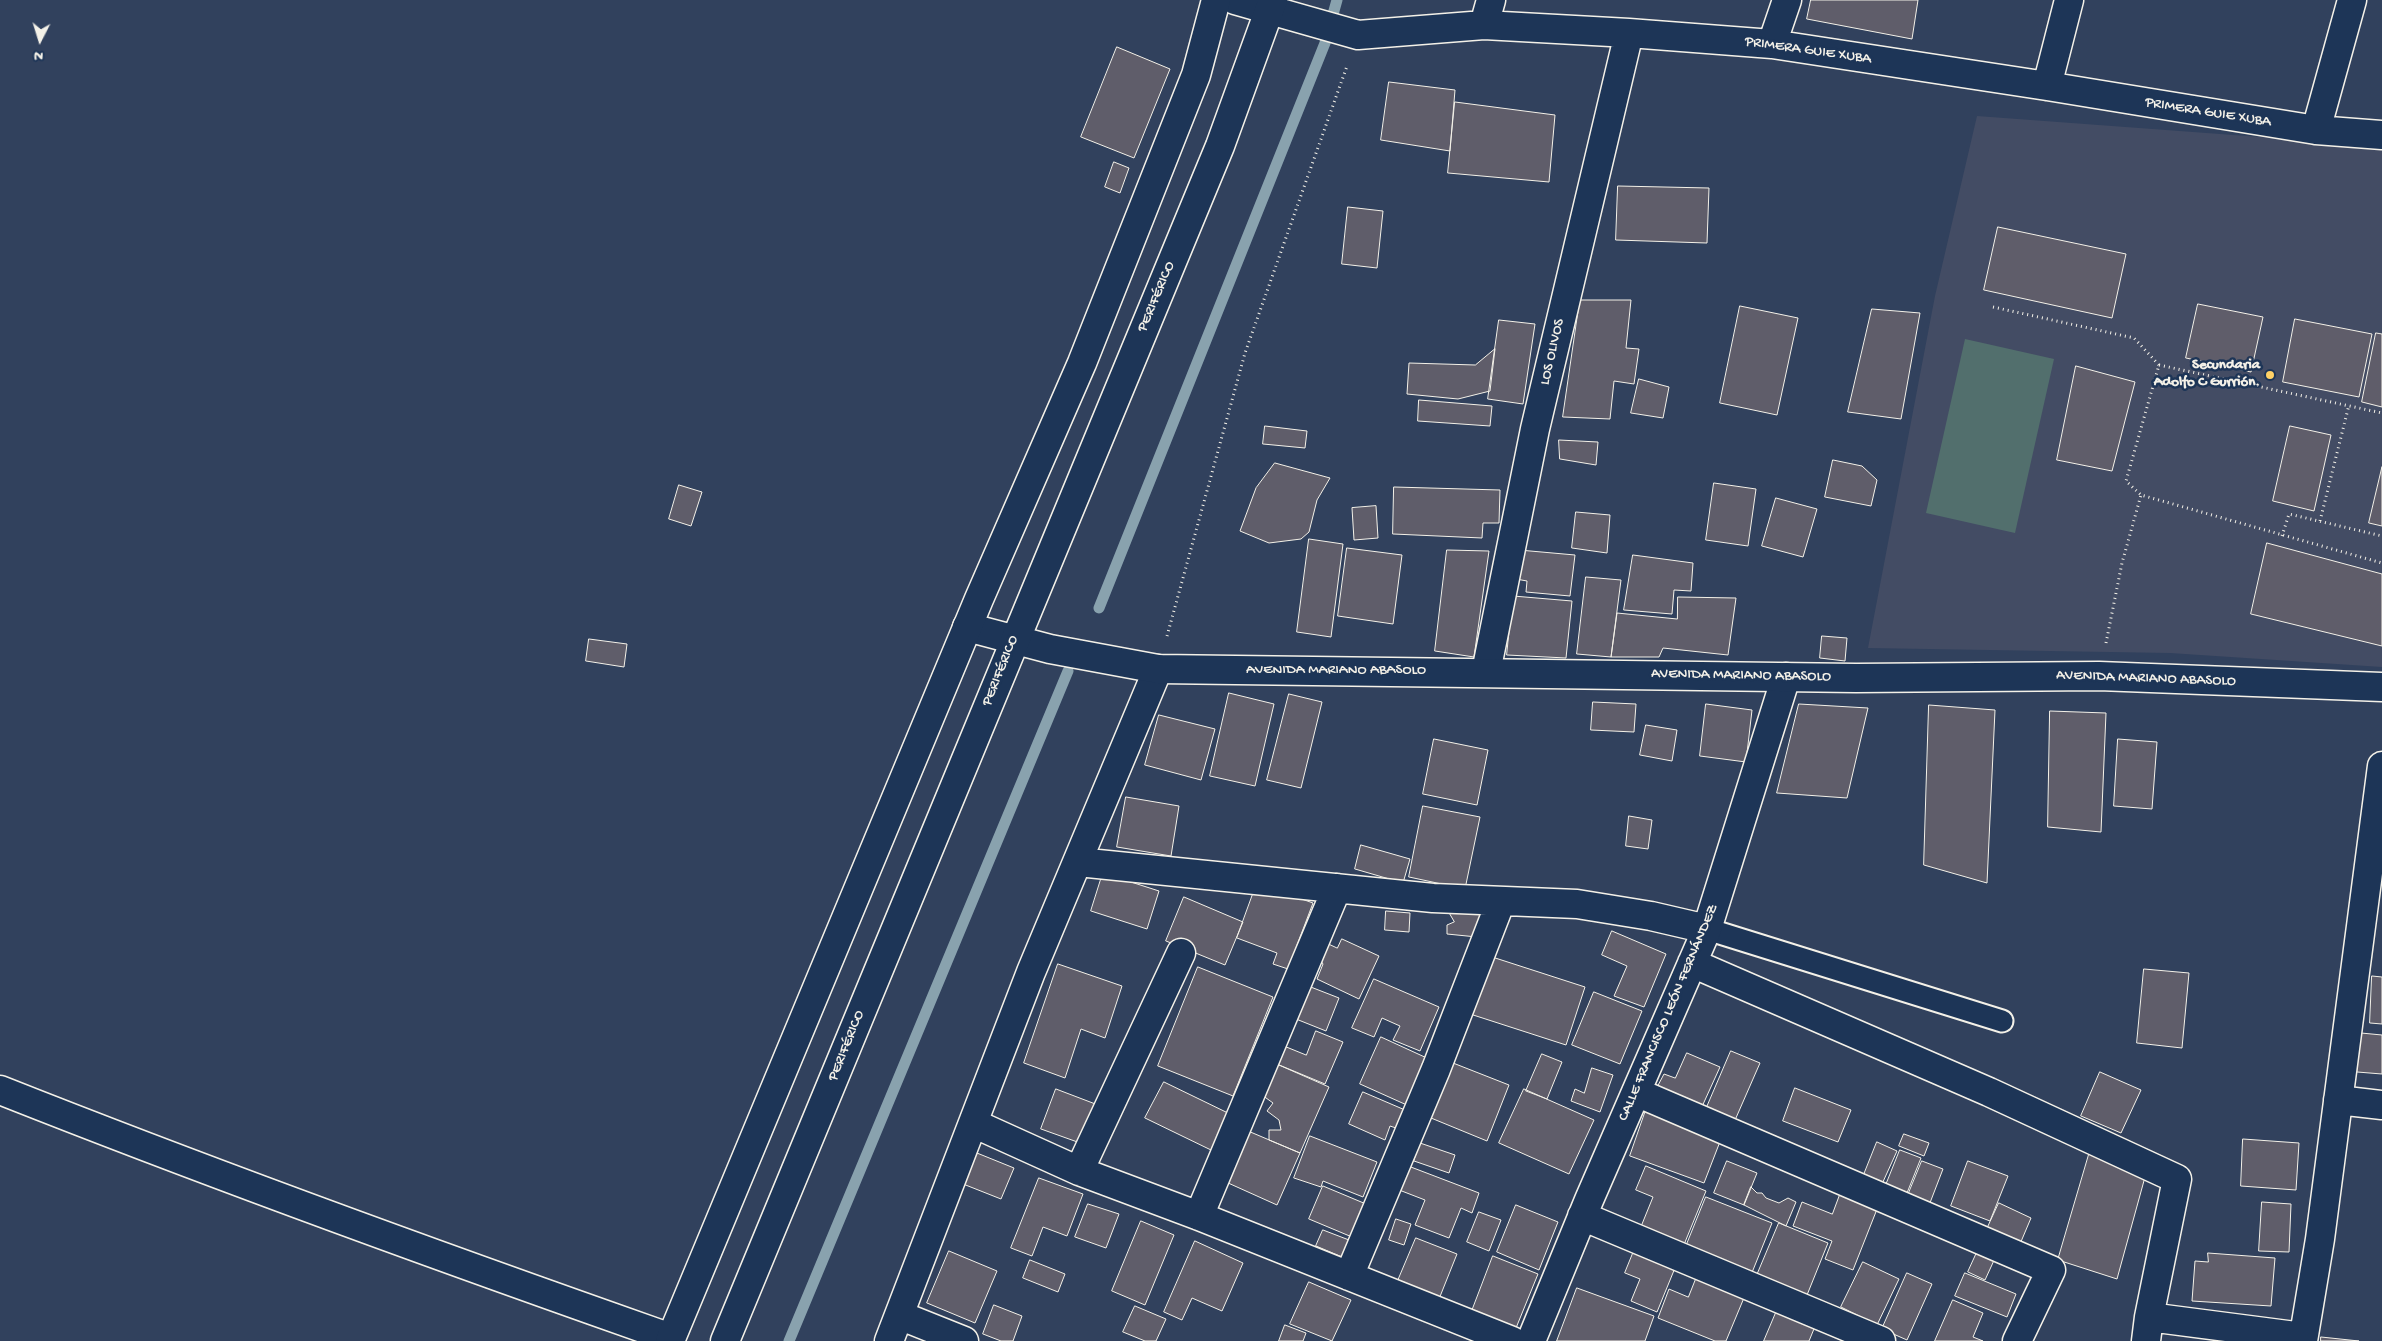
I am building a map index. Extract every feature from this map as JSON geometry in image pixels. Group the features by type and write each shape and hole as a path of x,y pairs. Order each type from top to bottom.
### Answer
{"street":[{"path":"0,1090 443,1258 670,1340 967,627 1090,344 1196,75 1216,0"},
{"name":"PRIMERA GUIE XUBA","path":"1235,0 1272,5 1315,24 1352,34 1488,13 1628,33 1772,44 2316,130 2382,135"},
{"path":"1772,44 1787,0"},
{"path":"2047,86 2069,0"},
{"path":"2316,130 2352,0"},
{"name":"PERIFÉRICO","path":"725,1341 1220,146 1272,5"},
{"name":"LOS OLIVOS","path":"1486,672 1535,429 1628,33"},
{"name":"AVENIDA MARIANO ABASOLO","path":"967,627 1050,649 1158,669 1786,676 2099,676 2382,687"},
{"path":"889,1341 1032,972 1158,669"},
{"name":"CALLE FRANCISCO LEÓN FERNÁNDEZ","path":"1530,1341 1582,1216 1708,929 1786,676"},
{"path":"1692,963 1989,1092 2177,1179 2148,1329 2303,1339 2320,1239 2358,934 2382,766"},
{"path":"1078,862 1433,898 1577,904 1651,916 1708,929"},
{"path":"1199,1216 1337,888"},
{"path":"1349,1276 1436,1069 1501,901"},
{"path":"1079,1171 1181,953"},
{"path":"1636,1092 2051,1270 2017,1341"},
{"path":"2338,1100 2382,1105"},
{"path":"973,1123 1079,1171 1199,1216 1512,1341"},
{"path":"1582,1216 1881,1341"},
{"path":"899,1315 964,1341"}],"lane":[{"path":"1708,929 2002,1021"}],"path":[{"path":"1158,669 1245,353 1352,34"},
{"path":"1993,307 2134,338 2159,365 2382,413"},
{"path":"2159,365 2126,481 2141,495 2382,563"},
{"path":"2320,521 2349,405"},
{"path":"2099,676 2122,563 2141,495"},
{"path":"2282,536 2289,514 2382,536"}],"shaded area":[{"path":"1977,116 2382,146 2382,667 2170,653 1868,648 1935,296"}],"green space":[{"path":"1965,339 2054,359 2015,533 1926,513"}],"building":[{"path":"1811,0 1918,0 1912,39 1807,19"},
{"path":"1117,47 1170,69 1134,158 1081,137"},
{"path":"1389,82 1455,90 1450,151 1381,140"},
{"path":"1455,102 1555,115 1549,182 1448,173"},
{"path":"1114,162 1129,168 1120,193 1105,187"},
{"path":"1618,186 1709,188 1707,243 1616,240"},
{"path":"1348,207 1383,211 1377,268 1342,264"},
{"path":"1998,227 2126,254 2112,318 1984,290"},
{"path":"1580,300 1631,300 1626,348 1639,349 1634,384 1614,381 1610,419 1563,417"},
{"path":"2198,304 2263,317 2251,372 2186,358"},
{"path":"1740,306 1798,318 1777,415 1720,403"},
{"path":"1872,309 1920,313 1901,419 1848,412"},
{"path":"2295,319 2372,334 2359,397 2283,382"},
{"path":"1499,320 1535,324 1523,404 1488,399"},
{"path":"2376,333 2382,334 2382,407 2362,402"},
{"path":"1495,349 1490,391 1458,399 1407,394 1409,363 1475,365"},
{"path":"2076,366 2135,382 2112,471 2057,460"},
{"path":"1639,379 1669,387 1663,418 1631,413"},
{"path":"1419,400 1492,406 1490,426 1418,421"},
{"path":"1265,426 1307,431 1305,448 1263,444"},
{"path":"2290,426 2331,435 2314,511 2273,501"},
{"path":"1559,440 1598,442 1596,465 1560,459"},
{"path":"1833,460 1862,466 1877,480 1871,506 1825,497"},
{"path":"1275,463 1330,478 1317,500 1309,532 1301,539 1269,543 1240,531 1256,488"},
{"path":"2382,467 2382,526 2369,523"},
{"path":"1714,483 1756,489 1748,546 1706,540"},
{"path":"679,485 702,492 691,526 669,519"},
{"path":"1394,487 1500,490 1499,523 1483,523 1482,538 1393,534"},
{"path":"1776,498 1817,509 1803,557 1762,546"},
{"path":"1376,506 1378,538 1354,540 1352,508"},
{"path":"1576,512 1610,515 1607,553 1572,548"},
{"path":"1309,539 1343,544 1331,637 1297,632"},
{"path":"2267,543 2382,574 2382,646 2251,614"},
{"path":"1347,548 1402,555 1393,624 1338,616"},
{"path":"1447,550 1489,551 1474,657 1435,651"},
{"path":"1519,550 1575,555 1570,596 1526,592 1527,581 1516,579"},
{"path":"1633,555 1693,563 1691,591 1674,590 1672,614 1624,610"},
{"path":"1586,577 1621,580 1611,657 1577,654"},
{"path":"1513,596 1572,601 1566,658 1507,655"},
{"path":"1678,597 1736,598 1728,655 1663,648 1659,657 1611,657 1617,613 1677,619"},
{"path":"1822,636 1847,638 1845,661 1820,658"},
{"path":"589,639 627,644 624,667 586,661"},
{"path":"1229,693 1274,704 1255,786 1210,776"},
{"path":"1289,694 1322,702 1301,788 1267,780"},
{"path":"1593,702 1636,704 1634,732 1591,730"},
{"path":"1706,704 1752,710 1746,762 1700,756"},
{"path":"1799,704 1868,708 1847,798 1777,793"},
{"path":"1929,705 1995,710 1987,883 1924,865"},
{"path":"2050,711 2106,713 2101,832 2048,827"},
{"path":"1159,715 1215,729 1201,780 1145,765"},
{"path":"1646,725 1677,730 1672,761 1640,755"},
{"path":"1434,739 1488,750 1477,805 1423,794"},
{"path":"2118,739 2157,742 2152,809 2114,806"},
{"path":"1126,797 1179,806 1171,856 1117,847"},
{"path":"1423,806 1480,817 1465,889 1409,877"},
{"path":"1629,816 1652,820 1648,849 1626,846"},
{"path":"1361,845 1410,859 1403,883 1355,869"},
{"path":"1103,873 1159,891 1147,929 1091,911"},
{"path":"1257,883 1313,903 1288,969 1273,964 1277,953 1237,938"},
{"path":"1184,897 1243,922 1225,965 1166,941"},
{"path":"1386,911 1410,913 1409,932 1385,930"},
{"path":"1449,912 1483,912 1477,937 1447,934 1447,925 1454,922"},
{"path":"1612,931 1666,954 1644,1007 1614,996 1627,966 1602,955"},
{"path":"1342,939 1379,956 1359,999 1317,979 1323,964 1316,954 1322,941 1337,948"},
{"path":"1486,955 1585,987 1566,1045 1467,1013"},
{"path":"1058,964 1122,986 1105,1038 1081,1029 1065,1078 1024,1063"},
{"path":"1198,967 1273,997 1233,1096 1158,1066"},
{"path":"2144,969 2189,973 2182,1048 2137,1043"},
{"path":"2372,976 2382,977 2382,1024 2370,1023"},
{"path":"1374,979 1439,1007 1420,1051 1393,1040 1400,1026 1382,1018 1374,1037 1352,1028"},
{"path":"1303,984 1339,998 1326,1031 1291,1017"},
{"path":"1594,992 1642,1011 1620,1064 1572,1045"},
{"path":"1316,1031 1343,1042 1325,1084 1272,1062 1279,1044 1306,1055"},
{"path":"2361,1033 2382,1035 2382,1074 2357,1072"},
{"path":"1381,1037 1429,1059 1409,1106 1360,1084"},
{"path":"1731,1051 1760,1063 1732,1127 1704,1114"},
{"path":"1687,1053 1720,1067 1700,1111 1655,1091 1664,1074 1675,1078"},
{"path":"1542,1054 1562,1062 1547,1099 1526,1091"},
{"path":"1272,1062 1329,1087 1300,1153 1269,1140 1269,1130 1281,1130 1279,1120 1267,1111 1273,1103 1262,1095"},
{"path":"1453,1063 1509,1085 1487,1141 1431,1118"},
{"path":"1592,1068 1613,1075 1600,1112 1571,1101 1575,1089 1584,1093"},
{"path":"2100,1072 2141,1090 2121,1133 2081,1116"},
{"path":"1164,1082 1230,1114 1211,1150 1145,1118"},
{"path":"1795,1088 1851,1110 1838,1142 1783,1121"},
{"path":"1056,1089 1098,1105 1083,1144 1041,1129"},
{"path":"1524,1089 1594,1120 1569,1174 1499,1143"},
{"path":"1363,1092 1405,1110 1396,1128 1390,1126 1385,1140 1349,1124"},
{"path":"1646,1110 1721,1139 1704,1183 1630,1156"},
{"path":"1241,1128 1300,1153 1277,1205 1217,1178"},
{"path":"1904,1134 1929,1143 1924,1156 1899,1146"},
{"path":"1310,1136 1377,1162 1363,1197 1323,1181 1321,1187 1294,1178"},
{"path":"2243,1139 2299,1143 2296,1190 2241,1186"},
{"path":"1877,1142 1897,1151 1882,1184 1863,1177"},
{"path":"1420,1143 1455,1155 1449,1173 1414,1161"},
{"path":"1900,1150 1921,1158 1905,1198 1884,1190"},
{"path":"972,1151 1014,1168 1001,1199 958,1182"},
{"path":"2090,1151 2145,1177 2117,1279 2058,1260"},
{"path":"1727,1161 1757,1173 1744,1205 1714,1193"},
{"path":"1922,1161 1943,1169 1928,1208 1906,1200"},
{"path":"1968,1161 2008,1176 1990,1221 1951,1206"},
{"path":"1403,1164 1479,1193 1472,1213 1461,1208 1449,1238 1415,1225 1425,1200 1394,1188"},
{"path":"1646,1166 1706,1191 1683,1247 1640,1229 1653,1197 1636,1190"},
{"path":"1039,1178 1083,1194 1067,1236 1043,1227 1032,1256 1011,1248"},
{"path":"1844,1184 1881,1199 1853,1270 1825,1259 1832,1241 1793,1226 1802,1202 1832,1214"},
{"path":"1323,1186 1366,1204 1352,1237 1309,1219"},
{"path":"1751,1187 1757,1193 1762,1193 1766,1198 1779,1203 1788,1198 1796,1202 1786,1226 1744,1205"},
{"path":"1706,1197 1772,1223 1751,1275 1685,1249"},
{"path":"2262,1202 2291,1204 2289,1252 2259,1251"},
{"path":"1999,1203 2031,1218 2020,1244 1987,1229"},
{"path":"1088,1204 1119,1214 1106,1248 1075,1237"},
{"path":"1516,1205 1558,1222 1539,1270 1497,1252"},
{"path":"1479,1212 1501,1220 1489,1251 1467,1242"},
{"path":"1396,1219 1411,1224 1404,1245 1389,1240"},
{"path":"1141,1221 1174,1235 1145,1305 1112,1291"},
{"path":"1779,1223 1828,1243 1805,1300 1755,1280"},
{"path":"1323,1230 1349,1240 1342,1257 1316,1246"},
{"path":"1416,1238 1457,1254 1439,1299 1397,1283"},
{"path":"1195,1241 1243,1263 1222,1311 1192,1298 1182,1320 1164,1312"},
{"path":"1636,1246 1677,1263 1657,1312 1631,1301 1640,1279 1625,1273"},
{"path":"1979,1248 1996,1256 1985,1280 1968,1272"},
{"path":"949,1251 997,1271 975,1323 927,1303"},
{"path":"2208,1253 2275,1258 2271,1306 2192,1301 2195,1261 2208,1262"},
{"path":"1493,1256 1538,1274 1516,1328 1472,1311"},
{"path":"1030,1260 1065,1274 1058,1292 1023,1278"},
{"path":"1863,1262 1899,1279 1877,1325 1841,1307"},
{"path":"1907,1273 1932,1284 1907,1340 1882,1329"},
{"path":"1965,1273 2016,1294 2007,1317 1955,1296"},
{"path":"1698,1274 1746,1293 1726,1341 1715,1341 1658,1318 1669,1289 1688,1297"},
{"path":"1309,1282 1351,1300 1332,1341 1290,1324"},
{"path":"1577,1288 1654,1316 1645,1341 1557,1341"},
{"path":"1953,1300 1983,1313 1973,1337 1983,1341 1935,1341"},
{"path":"994,1305 1022,1316 1013,1341 1001,1341 983,1334"},
{"path":"1135,1306 1166,1319 1156,1341 1145,1341 1123,1332"},
{"path":"1778,1308 1816,1324 1809,1341 1764,1341"},
{"path":"1285,1325 1306,1333 1303,1341 1279,1341"},
{"path":"2321,1337 2359,1341 2321,1341"}],"waterway":[{"path":"1099,608 1325,43 1337,0"},
{"path":"789,1341 1068,671"}],"place":[{"name":"Secundaria Adolfo C Gurrión.","path":"2270,375"}]}
